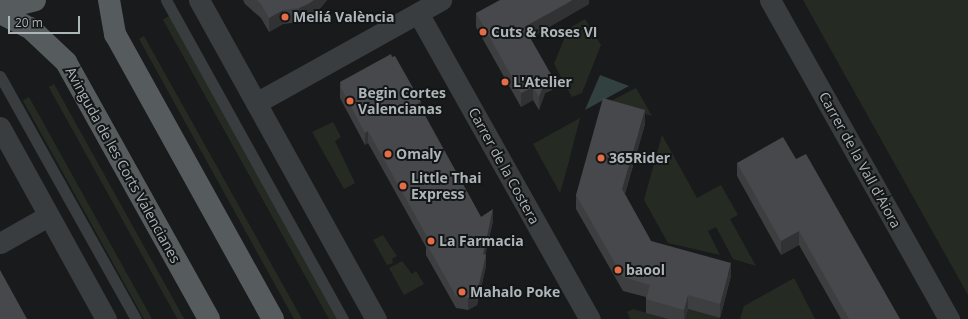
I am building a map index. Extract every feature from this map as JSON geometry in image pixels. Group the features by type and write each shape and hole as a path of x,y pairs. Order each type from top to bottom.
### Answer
{"main road":[{"path":"0,9 35,0"},
{"path":"109,0 115,34 273,319"},
{"name":"Avinguda de les Corts Valencianes","path":"0,13 30,28 66,62 209,319"}],"street":[{"path":"199,0 376,319"},
{"path":"256,102 441,0"},
{"name":"Carrer de la Vall d'Aiora","path":"770,0 949,319"},
{"name":"Carrer de la Costera","path":"418,13 590,319"},
{"path":"0,127 106,319"},
{"path":"0,243 48,216"}],"lane":[{"path":"166,0 343,319"},
{"path":"0,76 136,319"}],"shaded area":[{"path":"803,0 968,0 968,295"},
{"path":"169,16 337,319 329,319 163,19"},
{"path":"585,19 601,45 582,93 572,97 554,64 568,29"},
{"path":"144,36 302,319 294,319 139,39"},
{"path":"600,75 629,86 585,110"},
{"path":"54,84 184,319 177,319 49,87"},
{"path":"636,88 652,116 607,103"},
{"path":"29,97 152,319 144,319 23,100"},
{"path":"580,118 569,161 560,193 533,144"},
{"path":"333,122 341,137 335,141 355,183 344,189 312,132"},
{"path":"662,135 697,198 721,185 738,215 730,219 756,266 733,259 716,227 708,231 720,255 668,243 644,200"},
{"path":"383,235 397,256 392,259 393,263 387,265 373,240"},
{"path":"402,261 412,274 416,271 424,284 404,295 389,268"},
{"path":"794,278 815,319 740,319 744,306"},
{"path":"633,309 668,319 630,319 627,312"},
{"path":"688,309 720,318 685,319"}],"building":[{"path":"257,0 314,0 299,8 283,10 269,18"},
{"path":"500,0 573,0 524,27 552,76 545,80 539,97 533,87 521,93 476,13"},
{"path":"391,54 392,57 395,56 421,102 418,103 481,217 493,209 483,254 486,255 477,293 468,298 456,296 426,243 430,242 368,131 365,133 340,86 342,85 340,82"},
{"path":"603,98 645,110 622,189 651,241 731,263 720,304 688,295 684,310 646,299 650,285 623,277 576,195"},
{"path":"783,137 796,159 806,154 900,319 849,319 799,231 781,241 737,163"},
{"path":"0,270 27,319 0,319"}],"place":[{"name":"Meliá València","path":"285,17"},
{"name":"Cuts & Roses VI","path":"483,32"},
{"name":"L'Atelier","path":"505,82"},
{"name":"Begin Cortes Valencianas","path":"350,101"},
{"name":"Omaly","path":"388,154"},
{"name":"365Rider","path":"601,158"},
{"name":"Little Thai Express","path":"403,186"},
{"name":"La Farmacia","path":"431,241"},
{"name":"baool","path":"618,270"},
{"name":"Mahalo Poke","path":"462,292"}]}
